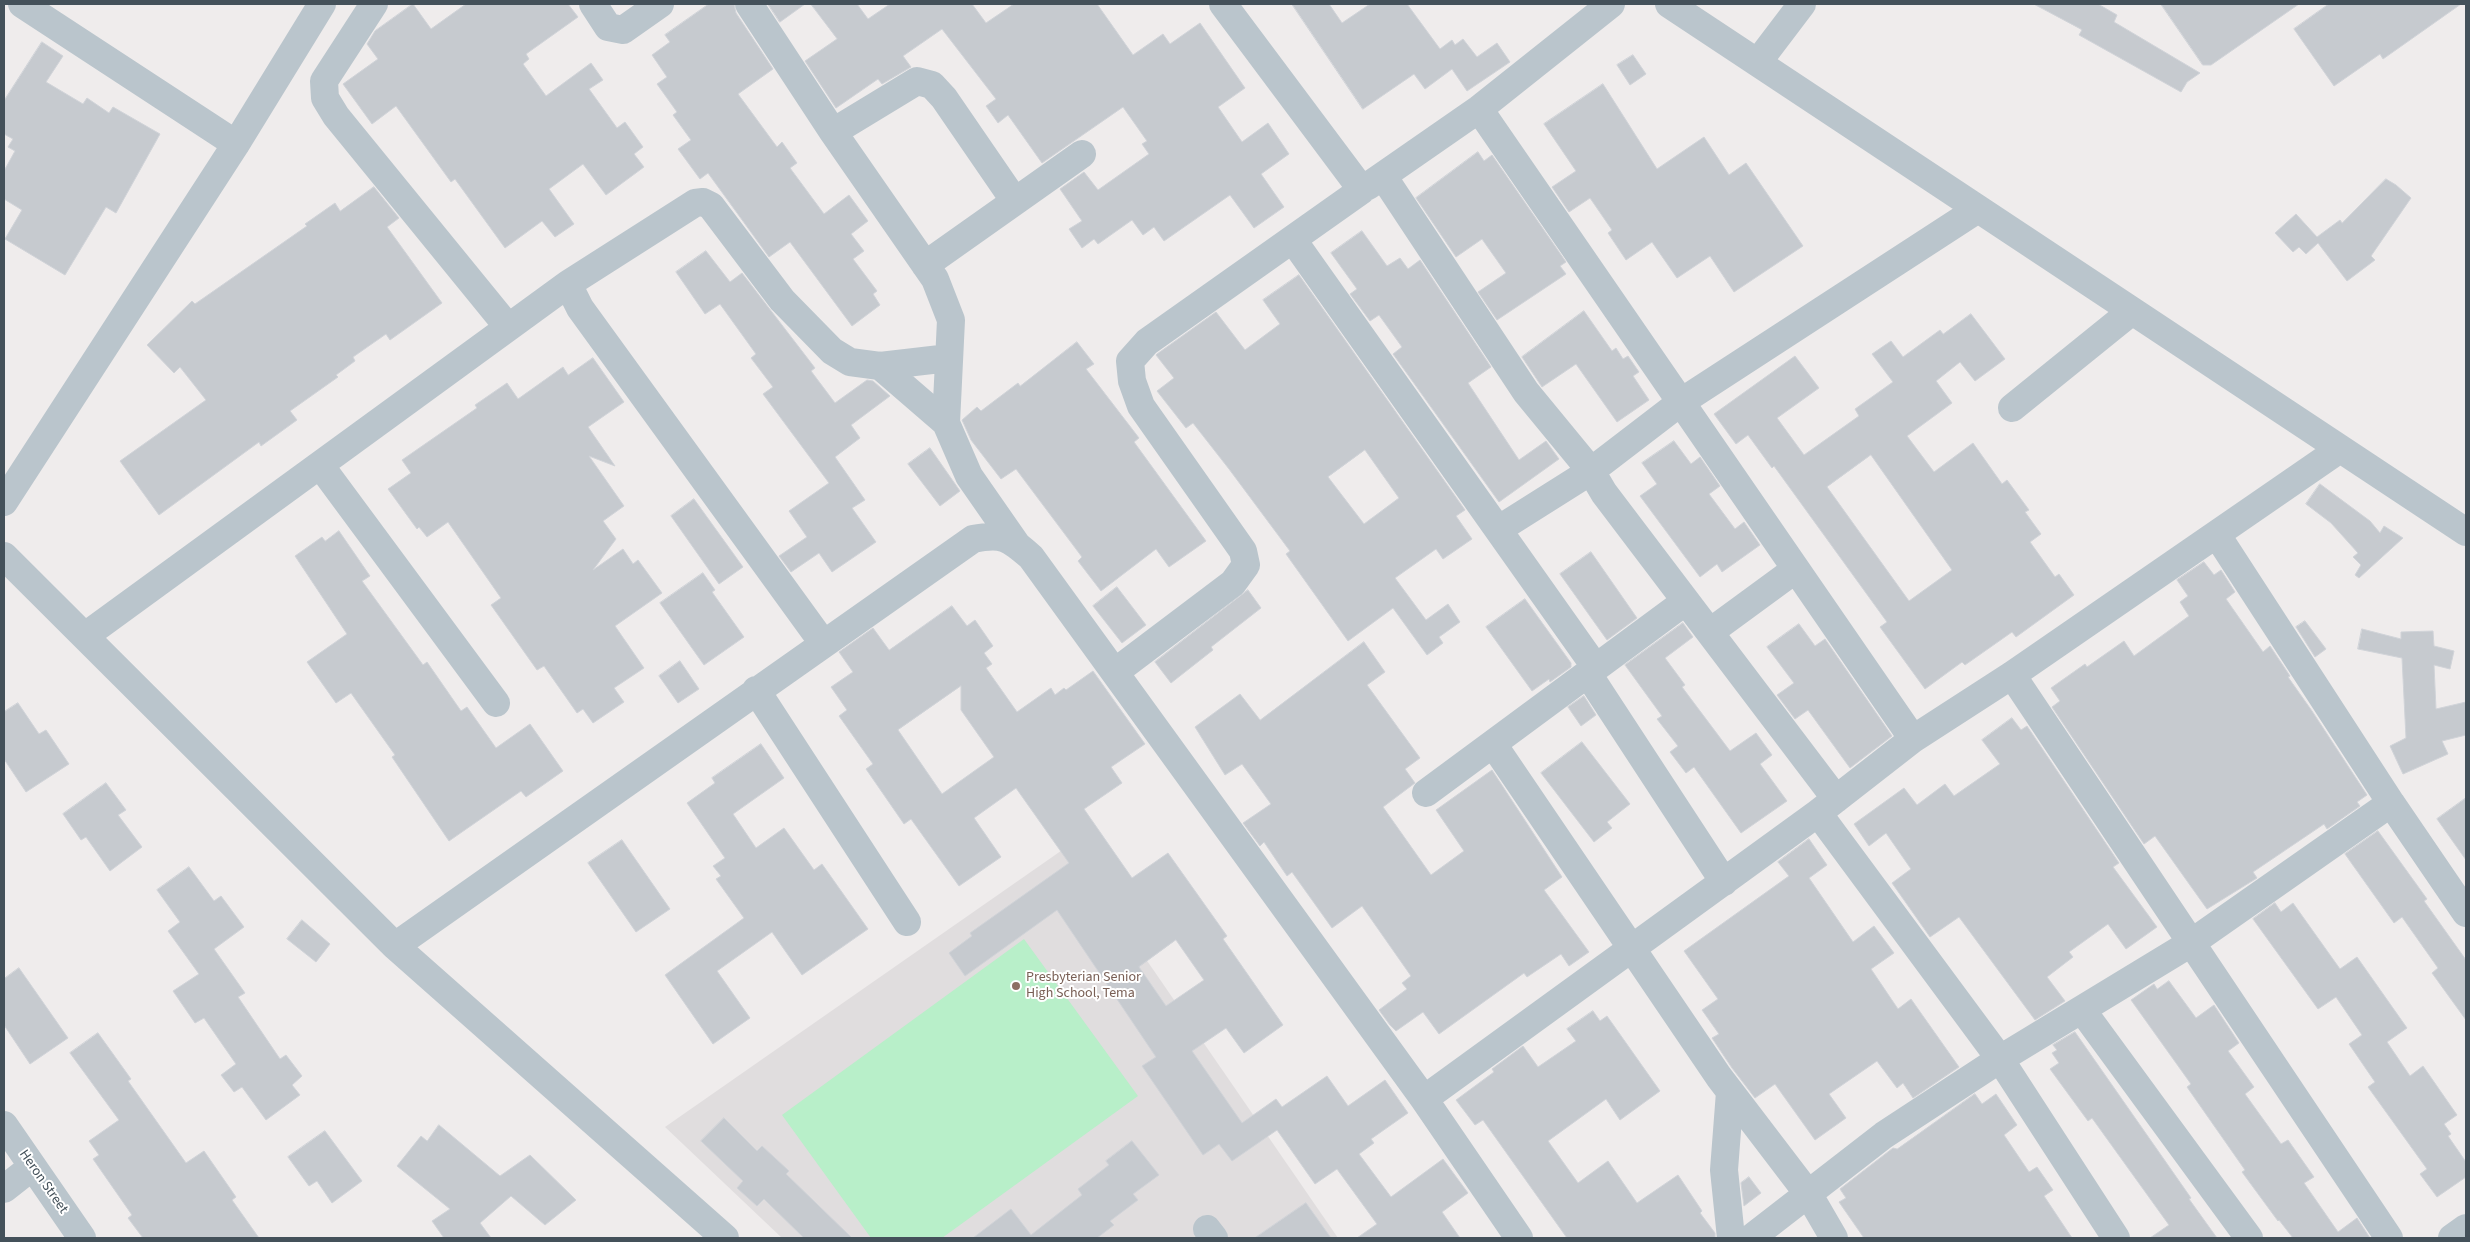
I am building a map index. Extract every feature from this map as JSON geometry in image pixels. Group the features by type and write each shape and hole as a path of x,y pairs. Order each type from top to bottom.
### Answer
{"street":[{"path":"22,4 236,144"},
{"path":"4,502 236,144 322,4"},
{"path":"374,4 324,81 325,98 336,116 508,327"},
{"path":"593,4 608,26 623,30 660,4"},
{"path":"749,4 833,132 934,279 951,320 946,423"},
{"path":"1223,4 1372,183 1526,392 1591,471 1604,493 1710,632 2000,1058 2116,1238"},
{"path":"1115,672 1233,583 1246,565 1243,551 1141,406 1132,381 1130,361 1147,342 1479,109 1611,4"},
{"path":"1669,4 2466,532"},
{"path":"1758,62 1802,4"},
{"path":"833,132 917,81 932,85 944,98 1014,200"},
{"path":"1479,109 1913,739"},
{"path":"925,264 1082,154"},
{"path":"85,636 568,284 695,204 703,202 711,206 782,300 832,351 850,362 880,366 949,358"},
{"path":"1499,529 1591,471 1681,402 1978,209"},
{"path":"1293,240 1499,529 1592,671 1724,882"},
{"path":"568,284 580,308 823,643"},
{"path":"2012,408 2132,311"},
{"path":"880,366 946,423 970,476 1017,545 1031,557 1115,672 1424,1099 1519,1238"},
{"path":"1424,1099 1724,882 1827,806 1913,739 2012,675 2340,450"},
{"path":"320,465 496,704"},
{"path":"2217,534 2391,803 2466,913"},
{"path":"395,946 973,539 995,535 1017,545"},
{"path":"4,556 395,946 708,1234"},
{"path":"1710,632 1796,569"},
{"path":"1426,794 1686,601"},
{"path":"2012,675 2389,1238"},
{"path":"756,690 907,922"},
{"path":"1493,744 1631,950 1730,1092 1809,1195 1834,1238"},
{"path":"1751,1238 1809,1195 1832,1174 1877,1140 2000,1058 2191,943 2391,803"},
{"path":"2082,1010 2249,1238"},
{"path":"1730,1092 1724,1170 1731,1238"},
{"name":"Heron Street","path":"4,1125 82,1238"},
{"path":"4,1189 32,1167"},
{"path":"2452,1238 2466,1228"}],"shaded area":[{"name":"Presbyterian Senior High School, Tema","path":"1068,846 1338,1238 782,1238 665,1127"}],"green space":[{"path":"1024,939 1138,1096 942,1238 871,1238 782,1115"}],"building":[{"path":"413,4 431,29 466,4 568,4 578,17 526,54 529,59 523,64 546,96 591,63 603,80 589,89 617,128 625,122 643,147 634,154 644,167 606,195 583,164 549,189 574,224 555,237 542,221 505,248 455,179 451,182 396,106 372,124 343,84 378,59 367,44 375,31"},
{"path":"709,4 734,4 736,13 773,69 738,94 777,147 782,142 797,163 790,168 824,214 849,195 868,221 851,234 864,251 853,259 877,291 873,294 880,305 852,326 790,242 769,257 708,173 700,179 678,149 691,140 673,115 677,112 657,84 667,77 652,55 670,42 665,35"},
{"path":"768,4 805,4 780,22"},
{"path":"811,4 857,4 868,19 890,4 972,4 986,23 1014,4 1097,4 1133,55 1163,34 1170,44 1200,23 1245,88 1218,107 1242,142 1268,123 1289,154 1261,174 1284,207 1254,228 1230,195 1164,241 1154,227 1143,235 1132,220 1098,244 1094,239 1082,248 1069,229 1082,221 1060,189 1084,172 1098,190 1149,154 1142,144 1147,141 1123,107 1042,163 1008,115 998,123 986,106 996,99 942,29 903,56 911,67 882,84 878,79 836,108 805,61 837,39"},
{"path":"1292,4 1329,4 1342,23 1370,4 1407,4 1440,49 1452,40 1455,45 1463,39 1477,57 1497,43 1510,62 1467,91 1452,69 1425,89 1414,74 1363,109"},
{"path":"2034,4 2098,4 2117,15 2114,22 2200,73 2187,82 2181,92 2079,35 2082,30"},
{"path":"2161,4 2299,4 2211,65 2203,65"},
{"path":"2329,4 2461,4 2383,59 2380,54 2334,86 2294,29"},
{"path":"42,42 63,56 46,82 83,104 87,98 109,113 113,107 160,134 116,213 106,207 65,275 5,239 22,210 4,199 4,171 15,151 8,147 13,139 4,134 4,101"},
{"path":"1633,55 1646,74 1630,85 1617,65"},
{"path":"1603,84 1657,169 1704,137 1729,175 1746,163 1803,246 1734,292 1710,256 1677,278 1652,242 1626,260 1608,233 1612,230 1590,198 1569,212 1552,187 1576,171 1544,124"},
{"path":"1478,152 1484,161 1492,155 1566,262 1560,266 1566,274 1497,320 1478,292 1506,273 1482,239 1456,257 1416,198"},
{"path":"2386,179 2411,198 2371,256 2375,260 2347,281 2318,243 2306,254 2299,247 2293,252 2275,233 2296,214 2317,237 2340,220 2342,223"},
{"path":"374,187 399,218 387,227 442,303 390,340 386,334 353,357 355,361 336,375 338,377 290,411 297,420 261,446 259,442 159,515 120,461 206,400 180,367 174,373 147,345 192,301 195,304 307,226 305,224 335,203 340,211"},
{"path":"1362,231 1387,266 1400,258 1408,269 1420,260 1491,367 1468,383 1519,460 1546,441 1559,459 1499,502 1393,354 1402,347 1379,315 1370,321 1350,294 1357,289 1331,253"},
{"path":"706,251 730,282 742,273 815,368 811,371 835,403 867,380 873,381 890,396 851,425 860,438 835,457 865,500 852,508 876,542 832,572 819,553 791,572 779,556 807,537 789,511 829,483 763,394 773,387 751,358 756,354 720,304 705,314 676,272"},
{"path":"1299,275 1465,510 1456,516 1472,539 1443,559 1436,549 1395,578 1426,620 1448,604 1460,622 1439,637 1443,643 1427,655 1393,608 1348,641 1286,554 1290,551 1229,469 1193,423 1186,428 1157,391 1174,378 1156,355 1216,312 1245,350 1280,324 1263,300","holes":["1365,450 1399,498 1364,524 1328,477"]},
{"path":"1584,311 1612,351 1616,348 1623,359 1628,356 1639,372 1633,376 1649,400 1617,422 1576,364 1542,387 1522,357"},
{"path":"1971,314 2005,359 1975,381 1960,362 1936,381 1952,403 1907,436 1934,472 1973,443 2002,484 2007,480 2029,510 2025,512 2041,534 2030,542 2055,577 2059,574 2074,595 2016,637 2012,632 1965,665 1962,662 1925,689 1880,627 1887,622 1774,466 1772,468 1748,435 1736,444 1714,414 1795,356 1819,388 1777,418 1804,455 1859,416 1855,409 1893,382 1872,354 1891,341 1903,357 1940,330 1943,334","holes":["1871,455 1952,570 1909,601 1827,487"]},
{"path":"1077,342 1094,364 1086,369 1139,438 1134,442 1206,541 1169,567 1156,549 1101,591 1078,561 1082,557 1016,469 1001,479 971,440 962,420 977,407 981,411 1018,383 1020,386"},
{"path":"593,358 624,402 588,427 615,466 589,456 624,506 603,521 616,539 593,570 623,549 633,564 638,560 662,593 615,626 644,668 614,688 624,702 593,723 583,709 577,713 544,666 537,670 491,605 501,598 448,522 427,537 419,527 417,529 388,489 411,473 402,460 477,408 475,405 507,383 518,399 563,367 568,375"},
{"path":"1674,441 1691,464 1700,457 1720,486 1709,494 1735,529 1744,522 1760,545 1722,572 1717,564 1700,577 1640,496 1657,484 1642,463"},
{"path":"930,448 960,491 940,506 908,464"},
{"path":"2320,484 2370,521 2380,533 2384,526 2403,538 2359,578 2355,575 2361,565 2353,557 2358,553 2331,523 2306,504"},
{"path":"694,499 743,567 719,584 671,516"},
{"path":"339,531 370,576 362,581 423,665 427,662 461,711 467,707 496,748 530,724 563,771 526,797 521,791 449,841 392,757 395,755 351,693 336,703 307,662 347,634 295,556 322,537 325,541"},
{"path":"1591,552 1637,618 1607,640 1560,574"},
{"path":"2204,562 2214,575 2221,570 2235,592 2226,599 2263,652 2270,646 2290,676 2288,677 2367,795 2357,802 2360,806 2327,829 2324,824 2253,872 2257,878 2207,909 2155,836 2144,844 2052,707 2060,701 2051,688 2085,664 2087,667 2124,641 2134,656 2189,616 2180,602 2188,596 2177,580"},
{"path":"703,573 715,590 712,592 744,637 704,665 660,603"},
{"path":"1117,587 1146,625 1122,643 1093,606"},
{"path":"1248,590 1261,608 1211,647 1213,650 1171,683 1155,662"},
{"path":"1525,599 1571,663 1571,667 1550,682 1549,679 1532,691 1486,627"},
{"path":"952,606 967,626 975,620 993,646 984,653 992,664 986,668 1017,712 1051,688 1055,695 1064,688 1066,690 1093,671 1145,744 1111,767 1122,783 1084,809 1132,878 1168,853 1227,936 1223,939 1283,1025 1244,1053 1226,1028 1192,1051 1242,1123 1276,1099 1282,1107 1327,1076 1348,1106 1385,1080 1408,1113 1371,1139 1374,1143 1359,1154 1391,1197 1443,1159 1468,1193 1442,1212 1460,1238 1357,1238 1377,1224 1337,1169 1315,1184 1277,1130 1232,1161 1219,1144 1203,1155 1142,1066 1156,1057 1057,910 965,976 949,953 972,936 970,933 1069,863 1016,788 974,818 1001,857 959,886 911,819 904,824 866,769 873,764 839,716 847,710 831,687 853,672 839,652 873,628 889,650","holes":["961,686 961,710 994,757 942,794 898,730","1176,940 1204,980 1166,1006 1139,967"]},
{"path":"2305,621 2326,649 2315,657 2296,627"},
{"path":"1683,623 1693,637 1665,658 1685,685 1682,687 1730,751 1756,733 1772,755 1760,764 1787,801 1741,833 1694,767 1686,773 1670,752 1678,746 1657,719 1662,716 1625,665"},
{"path":"1799,624 1815,646 1825,639 1892,736 1850,768 1808,710 1795,719 1777,695 1794,683 1767,647"},
{"path":"2362,629 2401,639 2401,632 2433,631 2434,646 2454,651 2450,669 2434,665 2436,709 2466,702 2466,735 2442,741 2448,754 2403,774 2390,746 2406,738 2402,658 2358,649"},
{"path":"1364,642 1385,672 1367,685 1420,758 1405,769 1415,783 1383,807 1431,875 1464,851 1436,810 1492,770 1562,877 1544,890 1589,952 1569,966 1561,954 1527,977 1524,973 1439,1034 1423,1012 1396,1031 1390,1025 1379,1010 1407,989 1402,983 1411,976 1362,906 1332,928 1292,872 1287,876 1264,842 1260,846 1243,823 1271,804 1242,764 1225,775 1195,727 1240,694 1260,720"},
{"path":"680,661 699,689 678,703 659,676"},
{"path":"1584,696 1596,715 1581,726 1568,707"},
{"path":"18,703 39,734 46,730 69,764 26,792 4,759 4,712"},
{"path":"2012,718 2021,730 2027,726 2119,863 2113,867 2157,927 2126,949 2108,924 2069,952 2073,957 2047,977 2065,1001 2035,1020 1959,917 1930,937 1892,883 1911,869 1886,833 1869,846 1854,824 1904,788 1917,805 1945,784 1954,796 2000,764 1982,740"},
{"path":"1582,742 1630,804 1607,822 1612,828 1594,842 1541,773"},
{"path":"761,744 784,778 733,814 756,848 784,828 814,870 822,864 868,929 802,975 772,932 717,971 750,1018 713,1044 665,975 744,918 716,879 721,876 713,866 725,858 687,803 715,783 712,778"},
{"path":"106,783 126,810 118,815 142,847 110,871 86,837 81,840 63,814"},
{"path":"2466,798 2466,860 2437,819"},
{"path":"2378,831 2427,899 2424,901 2466,960 2466,1020 2432,973 2438,968 2402,917 2394,923 2345,854"},
{"path":"1809,839 1827,865 1809,878 1853,942 1874,926 1894,953 1871,969 1898,1009 1911,999 1959,1067 1913,1098 1903,1083 1897,1088 1877,1061 1829,1094 1846,1118 1815,1140 1775,1084 1755,1098 1732,1068 1712,1038 1719,1034 1702,1010 1718,999 1684,951 1789,876 1778,862"},
{"path":"622,840 670,909 636,932 588,863"},
{"path":"189,867 214,901 221,896 244,927 214,949 245,993 238,997 280,1059 286,1055 302,1076 292,1085 300,1095 266,1120 242,1087 234,1092 221,1075 236,1064 204,1018 195,1023 173,991 199,974 168,931 180,922 157,890"},
{"path":"2275,903 2281,912 2293,903 2340,969 2357,957 2407,1028 2387,1042 2410,1076 2423,1066 2457,1115 2444,1124 2451,1134 2448,1136 2466,1162 2466,1177 2437,1197 2420,1174 2427,1169 2368,1087 2375,1082 2349,1044 2362,1035 2336,997 2318,1009 2253,919"},
{"path":"302,920 330,944 316,962 287,939"},
{"path":"19,968 68,1038 30,1064 4,1025 4,979"},
{"path":"2169,981 2196,1018 2214,1005 2239,1043 2228,1051 2254,1087 2245,1094 2281,1144 2288,1140 2314,1177 2304,1183 2338,1232 2357,1218 2370,1238 2293,1238 2278,1221 2242,1172 2245,1170 2187,1087 2191,1084 2131,1000 2154,984 2157,989"},
{"path":"1593,1011 1600,1021 1607,1016 1660,1091 1620,1120 1606,1099 1548,1141 1578,1183 1608,1161 1637,1203 1678,1175 1702,1211 1700,1213 1715,1233 1715,1238 1567,1238 1483,1120 1475,1125 1456,1100 1494,1072 1492,1069 1523,1046 1538,1067 1576,1041 1567,1029"},
{"path":"2075,1032 2217,1238 2150,1238 2169,1225 2092,1118 2088,1121 2050,1069 2059,1063 2052,1053 2057,1050 2053,1045"},
{"path":"98,1033 131,1079 128,1081 186,1163 204,1151 236,1197 232,1200 259,1238 143,1238 128,1218 132,1215 93,1159 99,1155 89,1141 119,1120 70,1053"},
{"path":"1975,1094 1982,1104 1996,1094 2017,1125 2004,1135 2029,1172 2037,1167 2053,1190 2044,1196 2072,1238 1864,1238 1839,1202 1846,1198 1840,1189 1893,1148 1897,1149"},
{"path":"724,1118 757,1151 762,1146 789,1171 786,1174 852,1238 804,1238 764,1199 757,1206 737,1188 743,1181 701,1141"},
{"path":"439,1125 500,1176 530,1155 576,1200 545,1225 511,1196 480,1223 491,1238 444,1238 432,1221 450,1209 397,1166 421,1136 427,1141"},
{"path":"325,1131 362,1181 332,1203 317,1181 309,1186 288,1157"},
{"path":"1132,1141 1159,1175 1133,1194 1138,1200 1110,1221 1114,1225 1097,1238 973,1238 1011,1209 1031,1235 1082,1195 1078,1189 1109,1165 1106,1161"},
{"path":"1749,1177 1761,1193 1744,1206 1741,1183"},
{"path":"1306,1203 1331,1238 1255,1238"}],"place":[{"name":"Presbyterian Senior High School, Tema","path":"1016,986"}]}
